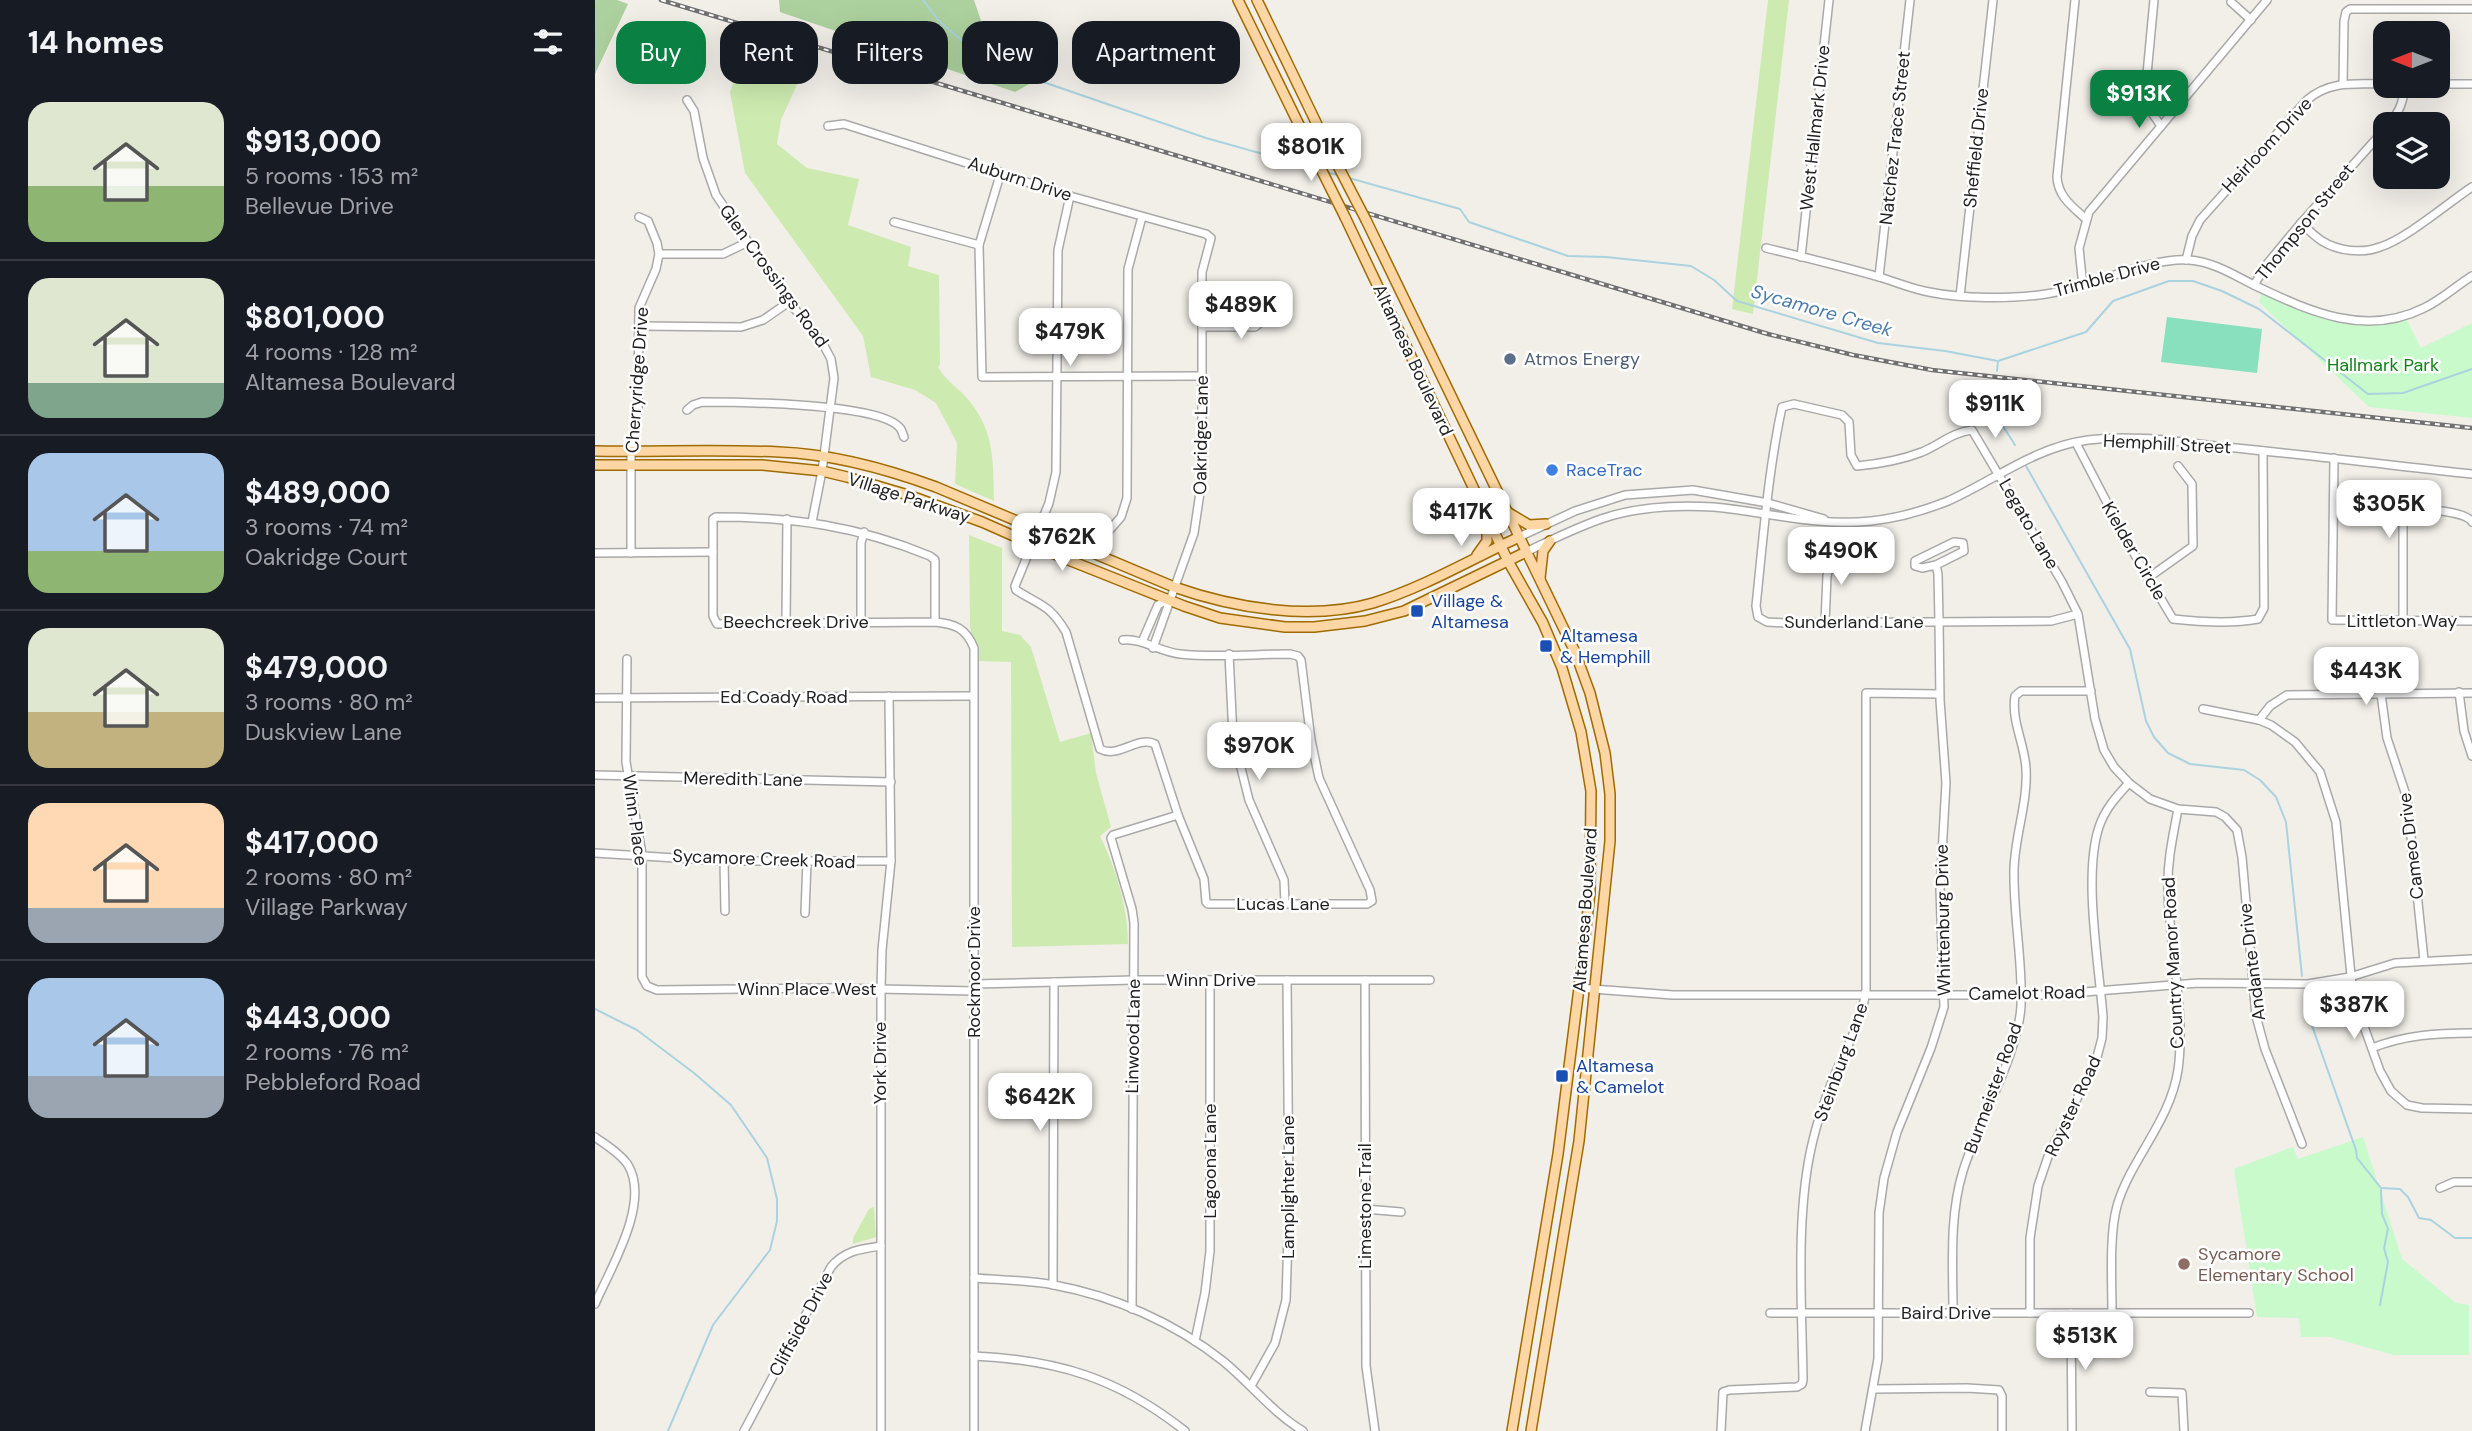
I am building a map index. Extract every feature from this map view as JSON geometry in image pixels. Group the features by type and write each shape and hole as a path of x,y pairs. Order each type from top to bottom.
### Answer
{"main road":[{"name":"Altamesa Boulevard","path":"1238,0 1345,217 1500,545 1543,623 1574,706 1587,765 1591,791 1592,851 1579,988 1558,1154 1513,1431"},
{"name":"Altamesa Boulevard","path":"1257,0 1575,652 1595,711 1608,773 1610,841 1579,1141 1531,1431"},
{"path":"1446,429 1461,419"},
{"name":"Village Parkway","path":"595,451 779,452 824,457 907,477 1174,587 1204,598 1259,609 1322,610 1367,604 1398,594 1518,537"},
{"name":"Village Parkway","path":"595,465 762,465 822,471 908,495 982,522 1169,599 1220,618 1254,624 1314,627 1403,611 1526,551"},
{"path":"1506,511 1529,525 1546,524"},
{"path":"1474,558 1487,541 1486,515"},
{"path":"1539,580 1543,551 1550,541"},
{"path":"1349,607 1353,622"},
{"path":"1541,1263 1559,1266"}],"street":[{"name":"West Hallmark Drive","path":"1801,257 1829,0"},
{"name":"Natchez Trace Street","path":"1879,277 1910,0"},
{"name":"Sheffield Drive","path":"1960,296 1993,0"},
{"path":"2075,0 2057,177 2062,196 2086,219"},
{"path":"2154,0 2145,95 2150,110 2161,125"},
{"path":"2083,287 2079,248 2086,219 2097,201 2267,0"},
{"path":"2231,2 2251,20"},
{"path":"2343,84 2344,22 2346,12 2350,9 2472,9"},
{"name":"Heirloom Drive","path":"2186,260 2196,227 2207,211 2307,100 2323,89 2343,84 2373,84"},
{"path":"2450,84 2472,84"},
{"name":"Glen Crossings Road","path":"687,100 694,111 702,158 716,195 789,302 828,351 834,379 822,471 812,522"},
{"name":"Auburn Drive","path":"828,126 844,124 1212,238"},
{"name":"Thompson Street","path":"2254,285 2267,264 2301,223 2373,142"},
{"path":"1001,172 979,244 982,377 1202,376"},
{"path":"2301,223 2330,244 2353,250 2375,249 2393,241 2472,187"},
{"path":"1033,545 1049,503 1056,472 1058,250 1070,196"},
{"path":"639,217 648,221 659,254 723,254 748,243"},
{"path":"1108,532 1121,517 1127,498 1128,269 1142,217"},
{"path":"894,222 979,244"},
{"name":"Oakridge Lane","path":"1174,587 1194,533 1199,507 1202,479 1202,272 1212,238"},
{"name":"Trimble Drive","path":"1766,248 1927,292 1960,296 2044,295 2083,287 2161,261 2186,260 2215,265 2318,314 2356,322 2388,320 2420,310 2472,276"},
{"name":"Cherryridge Drive","path":"631,553 631,452 638,410 640,304 659,254"},
{"path":"639,326 741,327 763,320 789,302"},
{"path":"1202,327 1255,327 1268,317"},
{"path":"687,410 702,402 786,403 830,408 895,424 904,436"},
{"name":"Legato Lane","path":"1782,407 1794,404 1842,415 1849,422 1851,455 1857,466 1882,463 1922,451 1962,431 1972,430 2000,473 2078,614 2095,719 2104,750 2114,767 2150,799 2178,810 2216,812 2227,819"},
{"name":"Sunderland Lane","path":"1782,407 1766,513 1756,606 1758,617 1767,622 1825,623 2051,621 2078,614"},
{"name":"Hemphill Street","path":"1526,551 1605,518 1650,509 1711,507 1766,513 1800,521 1835,522 1905,516 1948,500 2028,457 2076,443 2121,438 2472,474"},
{"name":"Kielder Circle","path":"2076,443 2100,492 2173,619 2258,619 2265,608 2263,451"},
{"name":"Littleton Way","path":"2334,458 2332,620 2472,621"},
{"path":"2148,578 2193,546 2192,484 2178,466"},
{"name":"Hemphill Street","path":"1518,537 1575,511 1625,495 1693,490 1768,503 1835,522"},
{"path":"1648,493 1650,509"},
{"path":"2403,621 2403,523 2406,515 2413,510 2461,514 2469,517 2472,523"},
{"name":"Beechcreek Drive","path":"713,519 787,519 864,532 935,560 935,622 717,624 713,616 713,519"},
{"path":"786,623 787,519"},
{"path":"861,622 861,542 864,532"},
{"path":"1954,542 1963,543 1964,551 1935,565 1922,568 1915,566 1915,561 1954,542"},
{"name":"Lucas Lane","path":"1033,545 1015,589 1045,605 1056,615 1066,632 1100,749 1109,752 1146,741 1155,744 1178,816 1204,879 1206,902 1367,904 1372,901 1319,778 1311,740 1301,660 1298,656 1183,655 1153,648 1135,638 1123,640"},
{"path":"1825,623 1827,576 1834,548"},
{"path":"595,553 713,552"},
{"name":"Whittenburg Drive","path":"1865,1431 1878,1359 1879,1213 1884,1178 1897,1132 1941,1019 1944,994 1940,889 1946,783 1939,694 1938,574 1935,565"},
{"path":"1153,648 1174,587"},
{"path":"1142,642 1157,605 1169,599"},
{"name":"Rockmoor Drive","path":"935,622 952,624 961,629 970,638 974,648 974,1431"},
{"path":"1230,654 1233,736 1249,800 1284,880 1285,904"},
{"name":"Winn Place","path":"627,659 628,776 642,855 643,981"},
{"name":"Burmeister Road","path":"1952,1313 1956,1199 1963,1170 2015,1035 2021,1008 2014,872 2026,769 2014,718 2015,696 2021,691 2091,691"},
{"path":"2459,692 2464,731 2472,756"},
{"name":"Steinburg Lane","path":"1721,1431 1723,1392 1797,1387 1802,1384 1804,1200 1809,1160 1822,1110 1833,1078 1858,1025 1865,996 1866,693 1939,694"},
{"path":"2259,720 2270,706 2287,695 2472,693"},
{"name":"Cameo Drive","path":"2381,694 2387,738 2407,798 2424,960"},
{"name":"York Drive","path":"881,1431 881,950 891,861 889,696"},
{"name":"Ed Coady Road","path":"595,698 973,696"},
{"path":"2203,709 2259,720 2271,725 2295,742 2313,761 2325,781 2336,822 2350,977 2357,1008 2384,1081 2400,1101 2422,1108 2472,1109"},
{"name":"Meredith Lane","path":"595,775 891,782"},
{"name":"Royster Road","path":"2030,1313 2030,1238 2034,1201 2049,1154 2090,1075 2100,1049 2101,992 2092,887 2096,838 2108,808 2129,783"},
{"name":"Country Manor Road","path":"2112,1313 2116,1207 2161,1120 2174,1090 2178,1069 2176,985 2168,887 2171,842 2178,810"},
{"name":"Linwood Lane","path":"1132,1309 1132,909 1111,838 1113,835 1178,816"},
{"name":"Andante Drive","path":"2227,819 2239,836 2256,1016 2265,1049 2302,1144"},
{"name":"Sycamore Creek Road","path":"595,853 724,861 891,861"},
{"path":"724,861 725,911"},
{"path":"805,913 807,861"},
{"name":"Camelot Road","path":"1579,988 1673,995 1865,996 2101,992 2198,983 2308,984 2350,977 2395,963 2472,959"},
{"name":"Winn Drive","path":"974,987 1134,980 1365,980"},
{"name":"Lagoona Lane","path":"1195,1341 1210,1251 1210,980"},
{"name":"Lamplighter Lane","path":"1251,1386 1275,1343 1286,1300 1289,1204 1287,980"},
{"path":"1365,980 1430,980"},
{"name":"Limestone Trail","path":"1365,980 1366,1366 1375,1431"},
{"name":"Winn Place West","path":"643,981 657,990 974,987"},
{"path":"1053,1285 1054,982"},
{"path":"2372,1048 2401,1038 2425,1034 2472,1033"},
{"path":"595,1137 628,1166 633,1177 634,1207 595,1304"},
{"path":"2439,1188 2454,1182 2472,1182"},
{"path":"1365,1209 1401,1212"},
{"name":"Cliffside Drive","path":"744,1431 831,1267 840,1256 881,1246"},
{"path":"974,1278 1053,1285 1085,1292 1132,1309 1195,1341 1303,1431"},
{"name":"Baird Drive","path":"1770,1313 2249,1313"},
{"path":"2071,1313 2072,1431"},
{"path":"974,1356 1007,1357 1071,1370 1129,1392 1185,1431"},
{"path":"1874,1389 1999,1390 2002,1396 2003,1431"},
{"path":"2150,1392 2182,1393 2184,1431"}],"green space":[{"path":"595,0 617,0 628,4 620,21 616,21 616,29 595,74"},
{"path":"779,0 974,0 981,21 962,21 962,74 948,69 948,21 832,21 832,30 818,25 818,21 806,21 780,12"},
{"path":"1768,0 1789,0 1753,314 1732,309"},
{"path":"733,84 797,84 781,120 777,144 807,168 859,179 848,225 911,247 908,266 939,275 938,367 971,403 985,426 991,449 994,501 955,484 957,443 936,403 915,390 871,377 863,336 745,173 730,92"},
{"path":"992,84 1029,84 1015,92"},
{"name":"Hallmark Park","path":"2262,292 2299,310 2331,321 2365,325 2407,320 2421,348 2472,323 2472,418 2369,407 2259,302"},
{"path":"2167,317 2262,329 2257,373 2161,362"},
{"path":"969,535 1002,548 1002,631 1020,635 1031,647 1060,742 1091,733 1096,773 1111,827 1100,836 1120,889 1128,944 1012,947 1011,662 978,661 970,628"},
{"path":"2363,1137 2402,1259 2456,1303 2469,1305 2469,1355 2394,1355 2330,1337 2301,1337 2299,1318 2257,1317 2234,1169 2293,1147 2298,1159"},
{"path":"874,1207 876,1237 853,1244 853,1238 869,1209"}],"waterway":[{"name":"Sycamore Creek","path":"923,0 939,21 988,63 1206,138 1317,169"},
{"name":"Sycamore Creek","path":"1326,172 1337,175"},
{"name":"Sycamore Creek","path":"1349,178 1460,209 1469,222 1568,256 1691,266 1714,280 1737,301 1878,343 1998,361 2086,332 2113,301 2169,281 2193,281 2222,291 2259,309 2368,394 2403,393 2472,369"},
{"path":"1997,371 1998,361"},
{"path":"1994,387 1995,411 2015,445"},
{"path":"2026,466 2130,649 2146,721 2154,737 2168,753 2190,764 2244,770 2260,780 2276,797 2286,822 2302,976"},
{"path":"2304,992 2305,1006 2357,1158 2381,1188 2400,1189 2408,1197 2419,1218 2431,1220 2455,1238 2472,1238"},
{"path":"595,1009 637,1030 731,1105 767,1158 777,1199 777,1221 770,1250 713,1325 668,1431"},
{"path":"2380,1305 2388,1262 2384,1248 2388,1229 2382,1214 2381,1190"}],"railway":[{"path":"661,0 1768,334 1853,355 1932,370 2472,428"}],"place":[{"name":"Atmos Energy","path":"1510,359"},
{"name":"RaceTrac","path":"1552,470"},
{"name":"Village & Altamesa","path":"1417,611"},
{"name":"Altamesa & Hemphill","path":"1546,646"},
{"name":"Altamesa & Camelot","path":"1562,1076"},
{"name":"Sycamore Elementary School","path":"2184,1264"}]}
